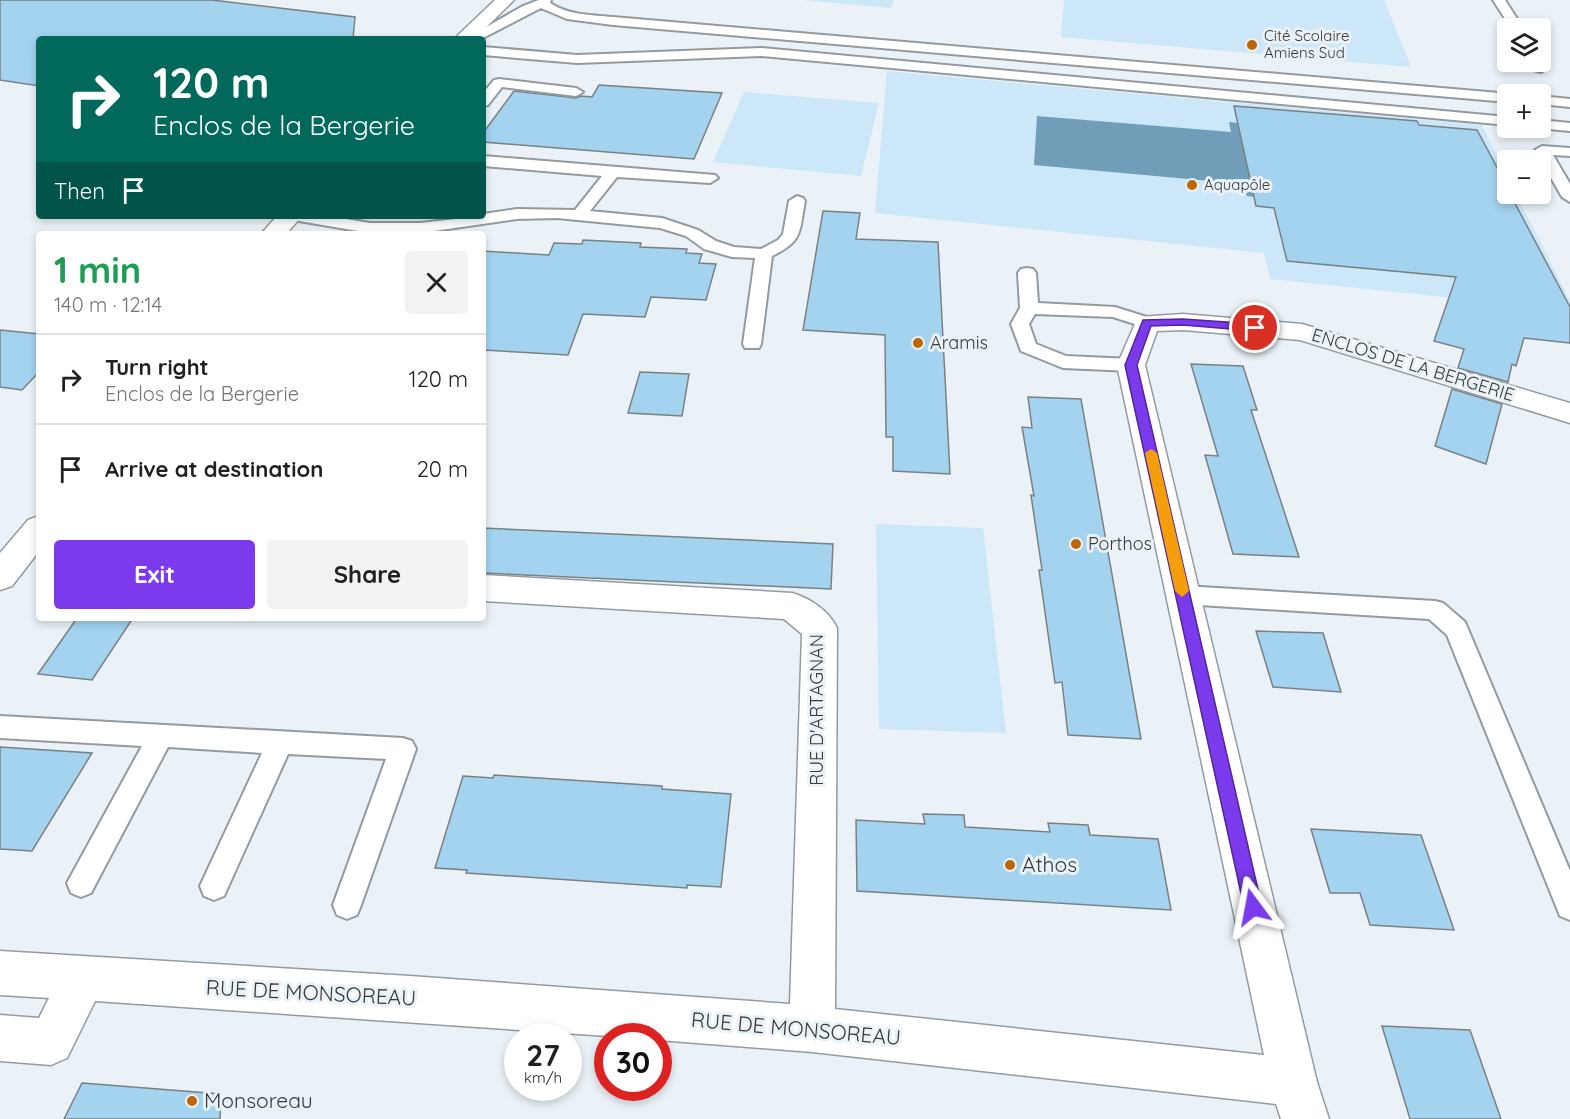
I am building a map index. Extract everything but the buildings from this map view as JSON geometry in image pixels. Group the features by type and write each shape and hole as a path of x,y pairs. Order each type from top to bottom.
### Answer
{"street":[{"path":"467,36 505,0"},
{"path":"276,231 287,219"},
{"name":"ENCLOS DE LA BERGERIE","path":"1147,323 1183,322 1302,332 1570,412"},
{"path":"1147,323 1131,365 1299,1100"},
{"path":"0,577 33,544"},
{"name":"RUE D'ARTAGNAN","path":"486,588 792,606 820,628 812,1029"},
{"name":"RUE DE MONSOREAU","path":"0,973 410,999 812,1029 1299,1100"},
{"path":"0,1038 51,1042 82,979"}],"lane":[{"path":"1500,0 1511,18"},
{"path":"476,36 526,9 544,2 556,11 568,15 613,21 1497,97"},
{"path":"486,51 577,59 761,52 1497,120"},
{"path":"486,98 499,83 576,92"},
{"path":"1551,101 1570,103"},
{"path":"1551,125 1570,127"},
{"path":"1570,152 1542,150 1570,197"},
{"path":"486,161 710,178"},
{"path":"579,215 613,172"},
{"path":"486,218 517,214 557,213 662,223 692,233 710,245 732,252 764,254 784,244 791,234 797,201"},
{"path":"317,219 370,228 420,228 482,219"},
{"path":"752,344 764,254"},
{"path":"1027,273 1029,308 1020,324 1028,347 1063,362 1131,365"},
{"path":"1029,308 1115,312 1147,323"},
{"path":"1183,595 1435,610 1457,630 1570,906"},
{"path":"0,727 403,749 347,905"},
{"path":"81,883 161,736"},
{"path":"214,886 280,742"}],"shaded area":[{"path":"803,0 894,0 891,8"},
{"path":"1064,0 1384,0 1411,67 1061,37"},
{"name":"Aquapôle","path":"887,71 1482,125 1497,156 1497,204 1521,204 1570,301 1570,310 1270,279 1264,253 875,213"},
{"path":"744,92 879,103 861,176 713,162"},
{"path":"1037,116 1231,132 1229,122 1239,123 1255,197 1247,196 1244,184 1034,165"},
{"path":"876,524 983,528 1006,733 879,729"}],"slow traffic":[{"path":"1151,453 1182,591"}],"place":[{"name":"Cité Scolaire Amiens Sud","path":"1252,45"},
{"name":"Aquapôle","path":"1192,185"},
{"name":"Aramis","path":"918,343"},
{"name":"Porthos","path":"1076,544"},
{"name":"Athos","path":"1010,865"},
{"name":"Monsoreau","path":"192,1101"}],"route":[{"path":"1253,907 1131,365 1147,323 1183,322 1255,328"}]}
